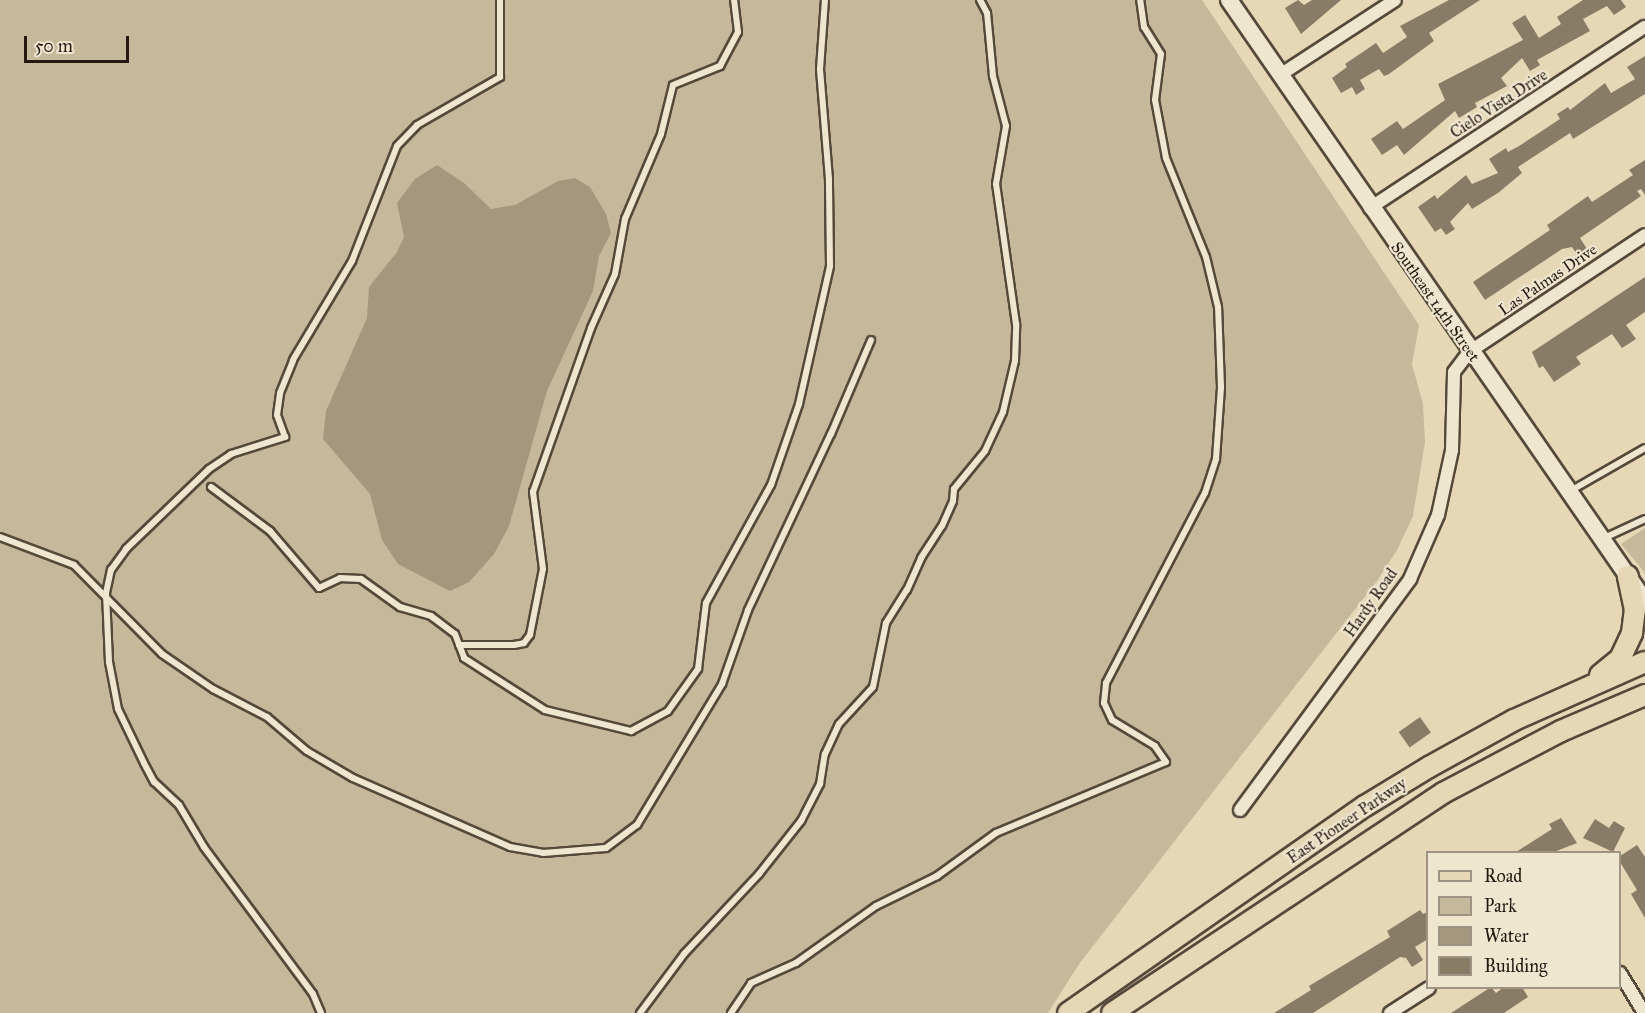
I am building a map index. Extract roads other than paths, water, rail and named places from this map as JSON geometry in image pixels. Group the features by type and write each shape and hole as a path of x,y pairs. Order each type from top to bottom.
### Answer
{"main road":[{"path":"1583,688 1620,659 1632,633 1635,610 1628,576"},
{"name":"East Pioneer Parkway","path":"1068,1013 1365,806 1514,720 1645,662"},
{"name":"East Pioneer Parkway","path":"1112,1013 1443,793 1540,741 1645,694"}],"street":[{"name":"Southeast 14th Street","path":"1229,0 1469,352 1645,601"},
{"path":"1280,75 1395,0"},
{"name":"Cielo Vista Drive","path":"1370,208 1645,27"},
{"name":"Las Palmas Drive","path":"1469,352 1645,235"},
{"name":"Hardy Road","path":"1239,810 1410,579 1438,515 1452,450 1454,372 1469,352"},
{"path":"1621,975 1644,1013"},
{"path":"1390,1013 1426,989"}],"lane":[{"path":"321,1013 313,994 204,847 179,805 154,782 144,763 118,709 109,662 106,593 111,570 126,549 209,469 231,453 285,437 277,414 279,393 293,360 352,261 397,146 417,125 500,76 500,0"},
{"path":"459,645 524,644 530,635 543,569 533,492 591,328 615,274 625,219 661,134 673,85 720,66 738,32 734,0"},
{"path":"211,487 270,531 319,588 340,578 361,579 400,607 431,616 455,634 464,658 545,710 631,731 668,711 698,669 706,603 771,486 799,404 830,266 820,69 825,0"},
{"path":"640,1013 684,954 759,874 801,821 820,784 830,740 839,724 873,687 886,623 907,590 921,558 942,526 954,489 985,451 1003,412 1015,361 1016,324 996,184 1006,126 993,75 987,13 980,0"},
{"path":"731,1013 751,983 796,963 876,906 937,876 996,833 1166,762 1155,746 1112,720 1104,703 1106,682 1205,493 1216,459 1220,376 1218,307 1206,258 1166,158 1155,100 1161,54 1144,27 1140,0"},
{"path":"0,537 74,565 106,593 162,654 213,689 267,717 307,751 353,778 510,847 543,853 606,848 637,825 722,684 748,610 831,434 871,340"},
{"path":"1569,492 1645,448"},
{"path":"1602,539 1645,519"}],"water":[{"path":"437,165 464,183 491,209 515,205 558,181 575,178 590,187 606,214 611,233 599,256 593,291 547,391 509,526 494,554 469,582 450,591 398,564 382,540 370,494 323,439 326,411 367,318 369,287 397,252 404,237 397,203 415,179"}]}
